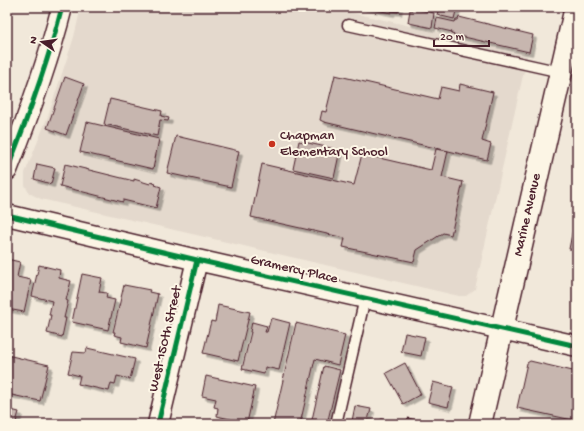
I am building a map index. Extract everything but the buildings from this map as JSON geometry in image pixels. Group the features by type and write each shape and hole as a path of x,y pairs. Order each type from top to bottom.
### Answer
{"main road":[{"name":"Marine Avenue","path":"480,424 576,7"}],"street":[{"path":"7,170 38,87 62,7"},
{"name":"Gramercy Place","path":"7,215 577,346"},
{"name":"West 150th Street","path":"158,424 198,260"}],"lane":[{"path":"348,24 561,72"},
{"path":"336,424 365,298"}],"shaded area":[{"name":"Chapman Elementary School","path":"81,7 327,7 528,53 475,289 466,296 459,296 41,199 29,193 25,185 25,173 48,116 74,37"}],"cycle path":[{"path":"7,170 37,90 62,7"},
{"path":"7,215 197,260 577,346"},
{"path":"158,424 197,260"}],"place":[{"name":"Chapman Elementary School","path":"272,144"}]}
